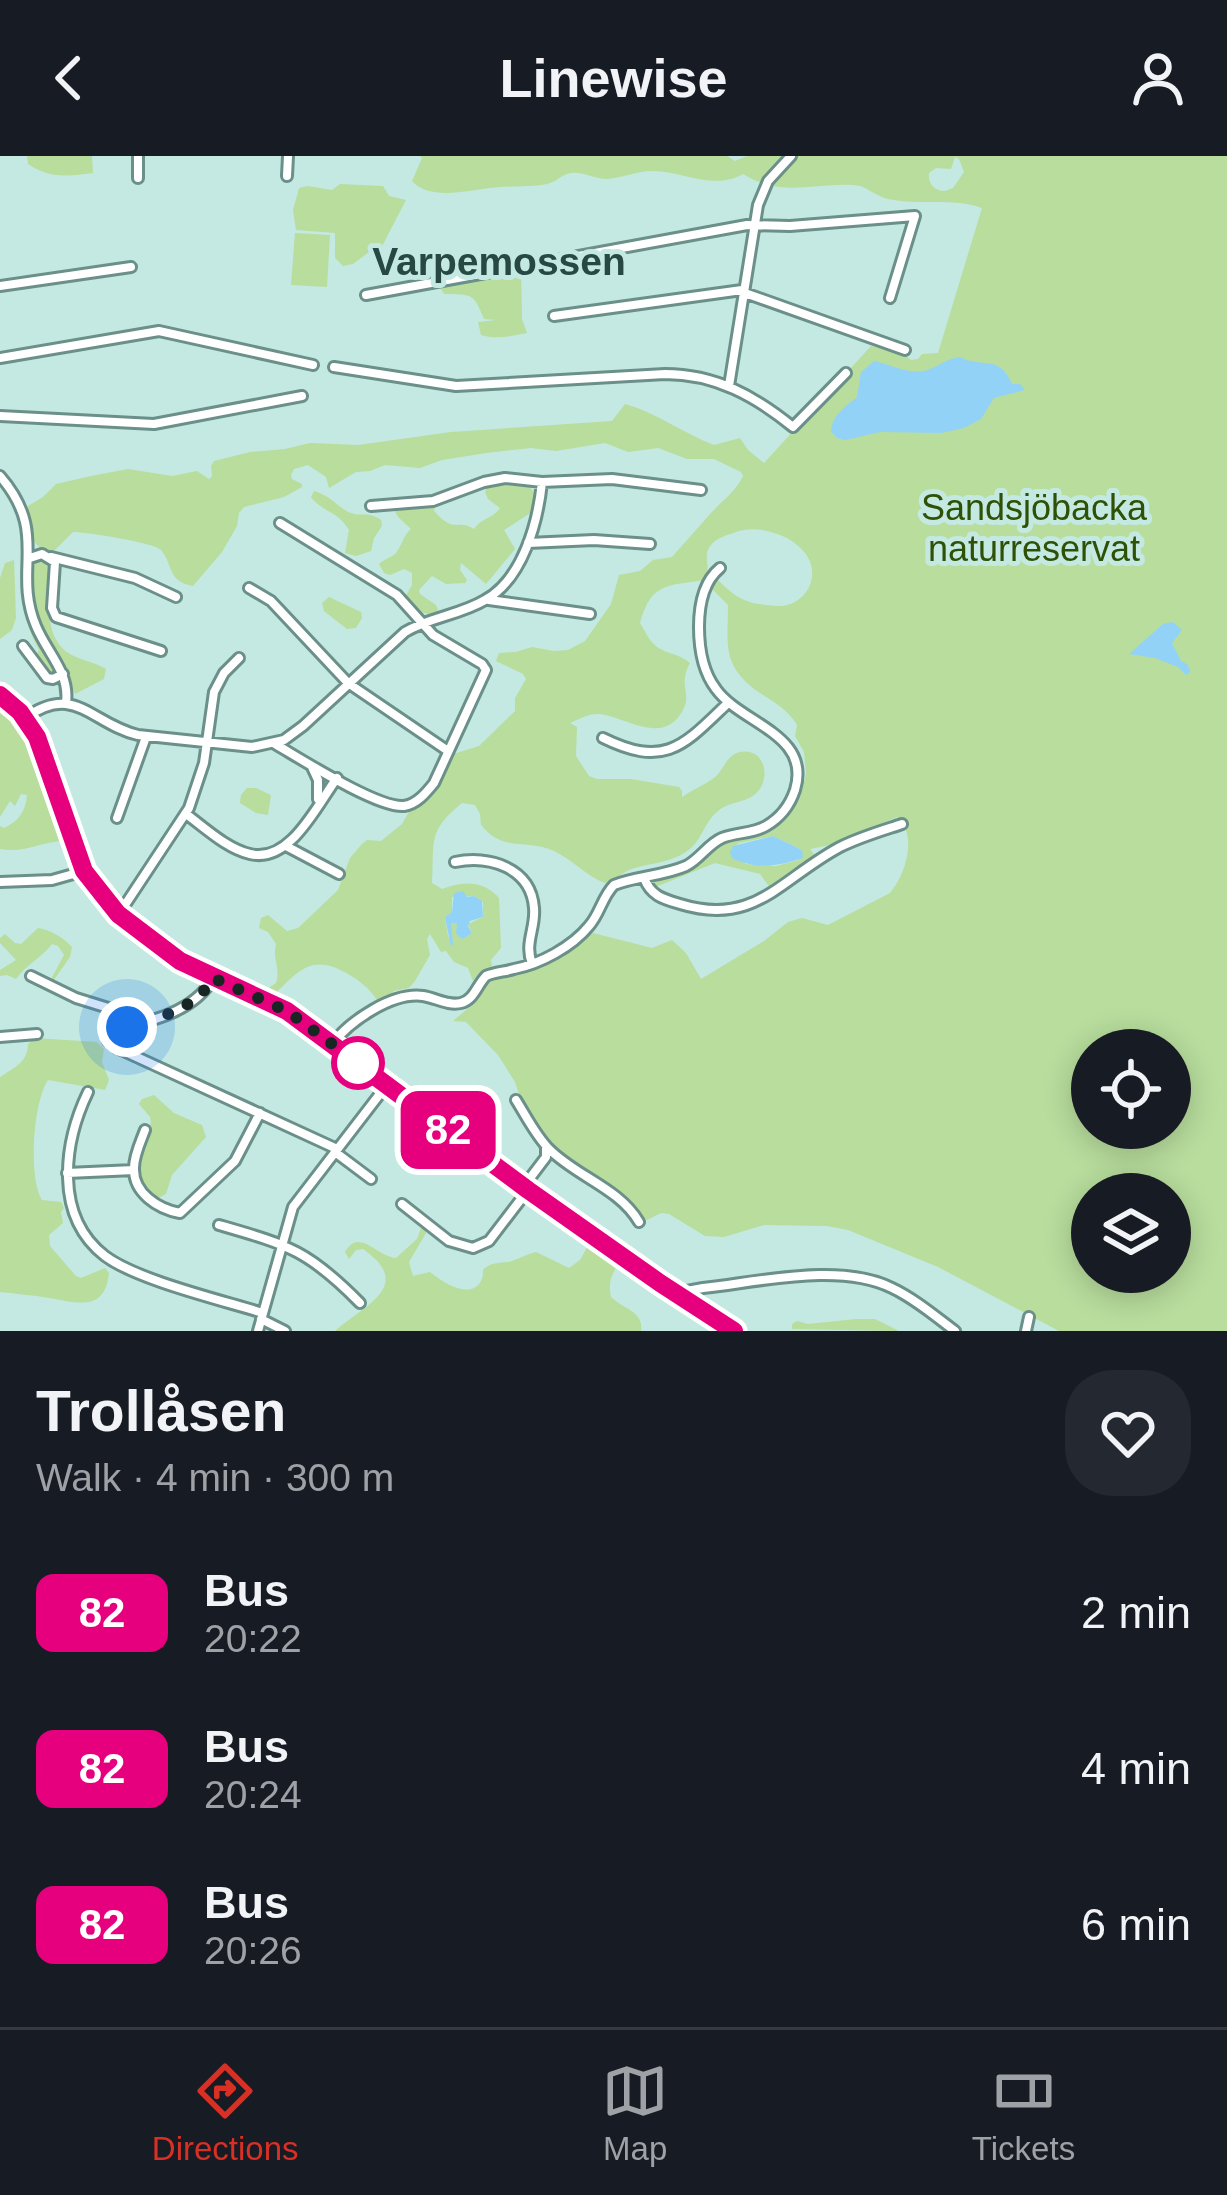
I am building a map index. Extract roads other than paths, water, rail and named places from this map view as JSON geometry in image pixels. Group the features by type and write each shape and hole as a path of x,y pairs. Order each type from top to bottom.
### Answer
{"street":[{"path":"138,156 138,178"},
{"path":"287,176 288,156"},
{"path":"729,386 758,205 768,182 791,156"},
{"path":"366,295 754,224 804,226 915,216 890,298"},
{"path":"0,286 131,266"},
{"path":"554,316 743,291 905,350"},
{"path":"0,358 164,331 313,365"},
{"path":"334,367 456,386 697,376 762,403 793,427 845,373"},
{"path":"0,416 154,424 302,396"},
{"path":"0,476 22,509 28,531 28,590 34,621 63,674 65,703"},
{"path":"371,506 433,501 498,478 542,482 611,479 701,490"},
{"path":"25,718 44,706 65,703 123,731 146,736 252,747 274,744 297,732 405,632 487,599 509,576 528,543 542,482"},
{"path":"274,744 386,802 410,805 431,787 485,668 440,640 397,595 280,523"},
{"path":"528,543 650,544"},
{"path":"29,559 38,554 50,556 135,578 176,597"},
{"path":"50,556 56,566 52,608 56,617 161,651"},
{"path":"332,1044 360,1019 393,1002 416,996 460,1004 472,997 486,976 532,964 566,946 588,928 614,885 694,862 722,838 753,832 780,815 791,801 797,780 791,750 776,733 728,703 708,675 699,632 705,588 720,568"},
{"path":"249,588 271,601 348,683 448,751"},
{"path":"487,599 590,614"},
{"path":"23,646 47,678 63,674"},
{"path":"118,914 185,814 201,773 214,692 239,658"},
{"path":"0,695 25,718 41,746 84,871 118,914 167,953 287,1011 526,1188 734,1331"},
{"path":"602,737 635,751 670,749 694,737 728,703"},
{"path":"117,818 146,736"},
{"path":"305,761 318,780 316,806"},
{"path":"185,814 244,853 266,855 286,846 337,778"},
{"path":"644,878 654,895 671,902 709,911 737,909 760,901 841,847 902,824"},
{"path":"286,846 339,874"},
{"path":"454,862 474,858 495,862 525,884 534,907 528,946 532,964"},
{"path":"0,882 52,880 84,871"},
{"path":"31,976 76,998 151,1021"},
{"path":"213,978 190,1001 151,1021 114,1030 108,1041 336,1150 371,1179"},
{"path":"0,1037 37,1034"},
{"path":"257,1331 293,1207 386,1086"},
{"path":"88,1092 72,1130 67,1173 79,1223 97,1249 137,1272 262,1316 285,1331"},
{"path":"516,1100 546,1146 620,1199 639,1222"},
{"path":"145,1130 134,1170 139,1188 159,1207 177,1213 235,1161 260,1112"},
{"path":"402,1204 452,1243 473,1248 489,1241 546,1157 546,1146"},
{"path":"67,1173 134,1170"},
{"path":"219,1225 281,1243 318,1263 360,1303"},
{"path":"682,1297 699,1288 850,1276 890,1287 955,1331"},
{"path":"1026,1331 1029,1317"}],"water":[{"path":"960,357 1001,368 1012,384 1025,390 994,398 981,419 941,433 880,432 845,440 831,431 837,416 857,397 861,372 874,361 917,372"},
{"path":"1173,622 1182,630 1172,643 1188,665 1186,675 1155,658 1129,654 1163,624"},
{"path":"773,836 802,850 803,858 768,866 732,858 733,846"},
{"path":"463,891 482,901 483,917 470,921 472,933 463,939 456,934 457,923 451,923 451,947 445,917 452,912 454,893"}],"district":[{"name":"Varpemossen","path":"499,261"}],"park label":[{"name":"Sandsjöbacka naturreservat","path":"1034,528"}]}
